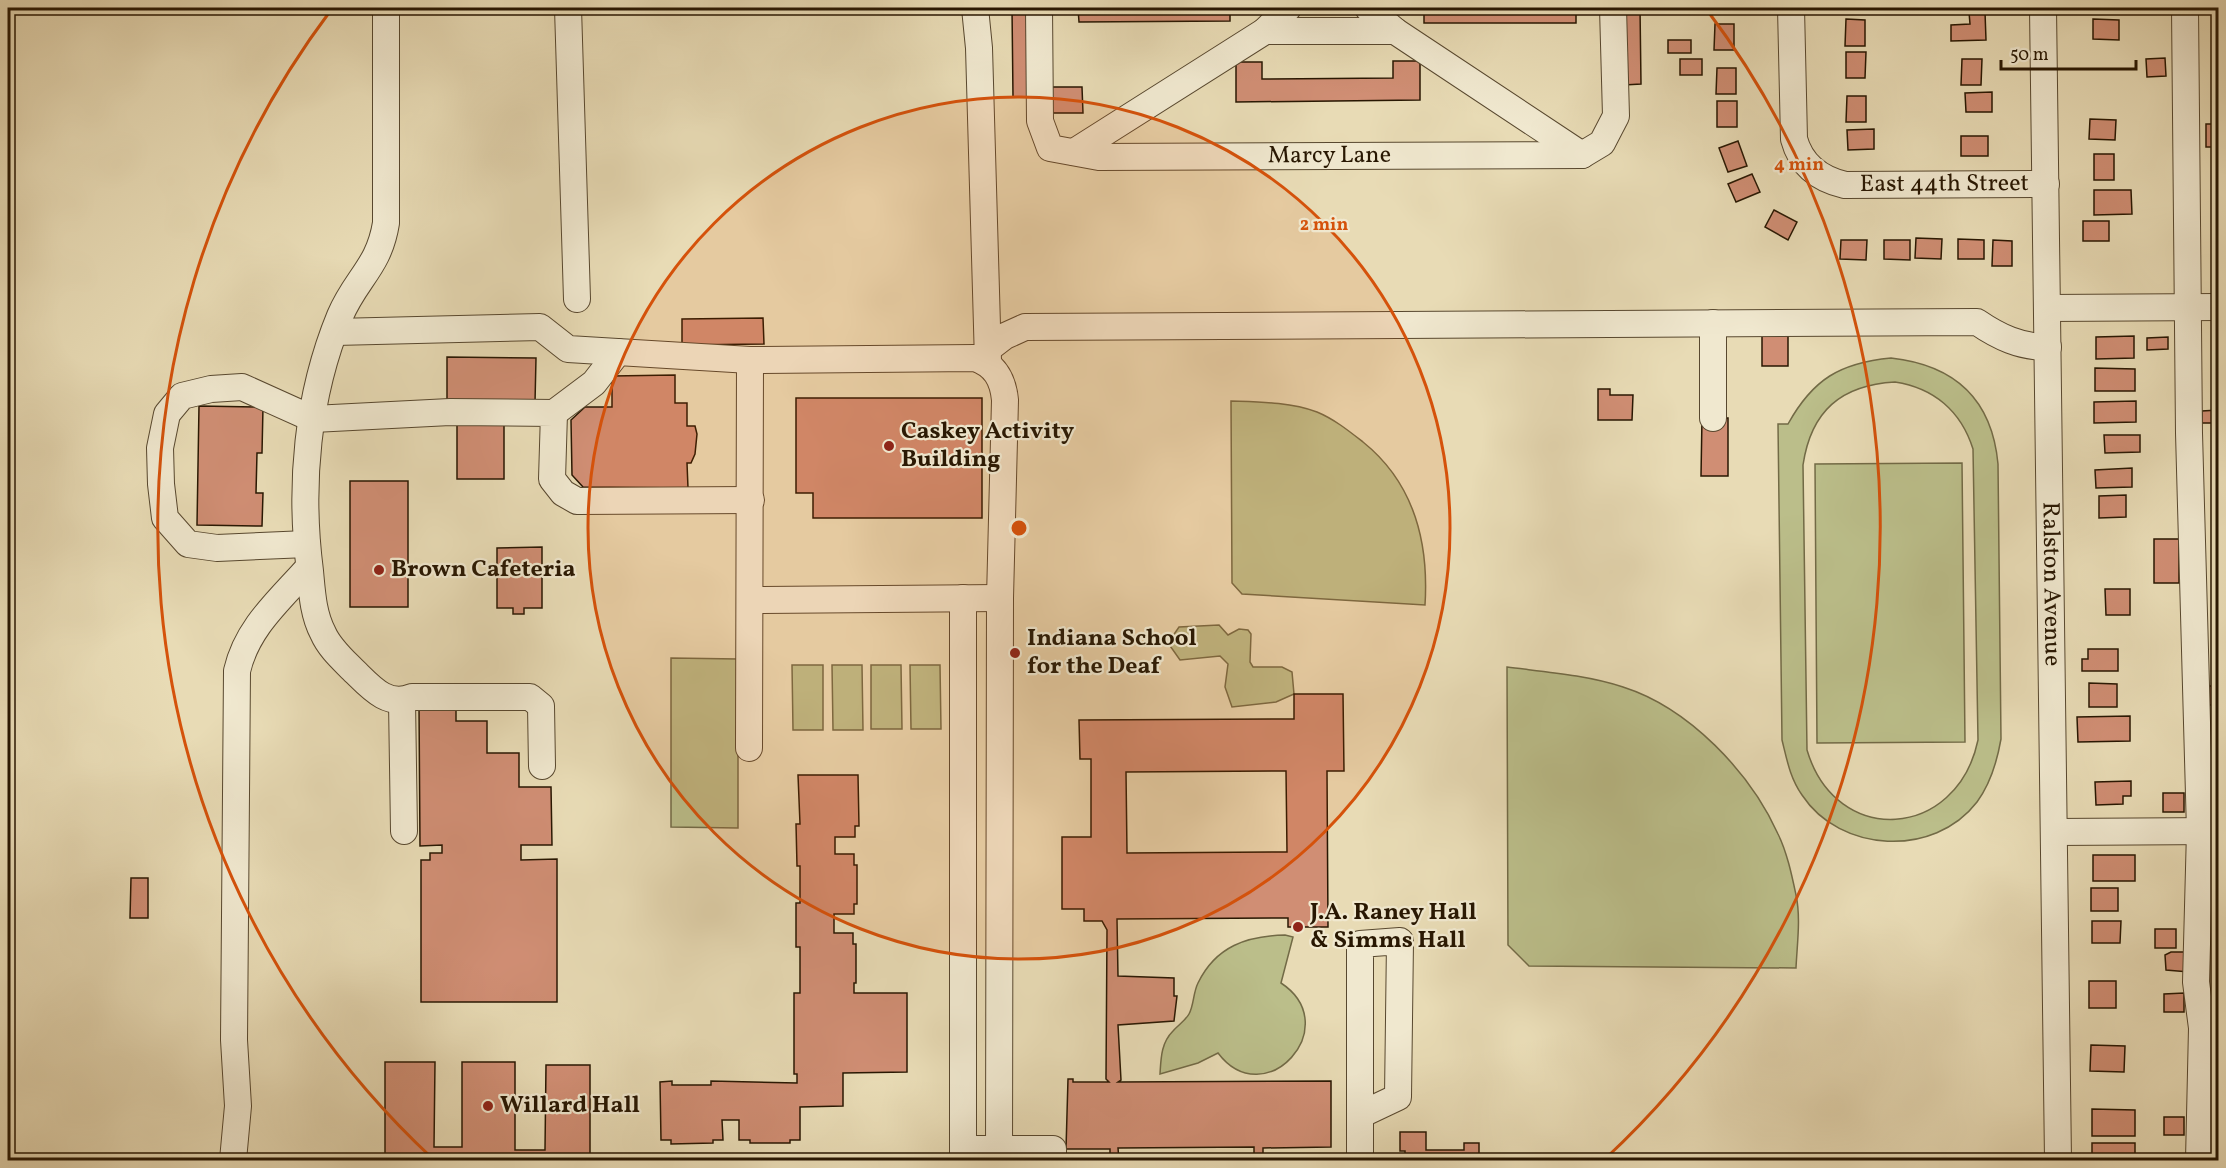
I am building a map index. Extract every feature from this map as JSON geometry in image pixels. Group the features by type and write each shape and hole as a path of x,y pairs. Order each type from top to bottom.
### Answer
{"street":[{"path":"386,8 384,235 377,256 351,294 321,367 305,475 308,556 315,612 323,634 339,657 382,698 402,701 412,697 530,697 541,706 542,766"},
{"path":"568,8 577,299"},
{"path":"975,8 979,48 988,356 1003,382 1005,400 1000,598 999,1154"},
{"name":"Marcy Lane","path":"1039,8 1040,121 1050,148 1099,157 1582,155"},
{"path":"1074,152 1265,31 1288,8"},
{"path":"1368,8 1395,31 1582,155 1602,143 1616,116 1613,8"},
{"name":"East 44th Street","path":"1791,8 1794,139 1799,153 1813,170 1831,182 1845,185 2046,184"},
{"name":"Ralston Avenue","path":"2043,8 2058,1161"},
{"path":"2185,8 2188,308 2209,831 2196,982 2202,1028 2199,1161"},
{"path":"1265,31 1395,31"},
{"path":"2047,308 2218,308"},
{"path":"335,332 540,327 568,349 750,360 975,358 988,356 1005,336 1025,327 1977,322 2010,341 2029,347 2048,347"},
{"path":"1713,323 1713,418"},
{"path":"308,556 188,544 165,518 160,448 167,414 182,396 211,389 242,387 313,419 450,412 554,413 594,383 618,352"},
{"path":"749,748 750,360"},
{"path":"554,413 552,478 562,494 577,501 751,500"},
{"path":"233,1161 238,1106 234,1040 237,671 242,649 256,626 308,556"},
{"path":"963,598 963,1155 1053,1149 1053,1161"},
{"path":"751,600 1000,598"},
{"path":"402,701 404,831"},
{"path":"2054,832 2209,831"},
{"path":"963,924 1000,924"},
{"path":"1360,1115 1398,1096 1400,941 1360,944 1360,1115 1360,1161"}],"green space":[{"path":"1891,358 1933,368 1951,377 1966,389 1988,421 1998,464 2001,739 1990,780 1977,802 1959,820 1937,833 1913,840 1888,841 1863,837 1839,828 1819,814 1802,795 1795,782 1789,769 1782,740 1778,424 1788,424 1807,395 1830,376 1843,369 1873,360","holes":["1895,382 1909,385 1934,396 1944,404 1961,423 1973,449 1978,740 1966,773 1946,798 1922,813 1896,819 1868,816 1843,804 1822,782 1807,750 1803,465 1813,430 1821,416 1832,404 1844,395 1876,384"]},
{"path":"1231,401 1285,404 1317,412 1347,430 1380,458 1395,476 1415,515 1424,558 1425,605 1242,594 1232,583"},
{"path":"1962,463 1965,742 1817,743 1815,464"},
{"path":"1219,625 1228,635 1239,629 1248,630 1251,634 1250,662 1253,667 1282,667 1292,672 1294,694 1276,702 1232,707 1225,687 1228,664 1220,656 1180,660 1168,643 1179,627"},
{"path":"671,658 738,659 738,828 671,827"},
{"path":"792,665 823,665 823,730 793,730"},
{"path":"832,665 862,665 863,730 833,730"},
{"path":"871,665 901,665 902,729 871,729"},
{"path":"910,665 940,665 941,729 911,729"},
{"path":"1507,667 1580,677 1623,687 1671,710 1715,745 1751,788 1766,811 1784,848 1798,913 1796,968 1529,966 1508,945"},
{"path":"1285,935 1293,937 1281,983 1299,1001 1305,1021 1302,1040 1292,1057 1276,1069 1257,1074 1237,1070 1218,1053 1198,1063 1160,1074 1162,1051 1166,1041 1189,1014 1195,991 1205,970 1223,952 1234,946 1258,938"}],"building":[{"path":"1012,8 1029,8 1029,97 1013,97"},
{"path":"1078,8 1230,8 1230,21 1079,22"},
{"path":"1424,8 1576,8 1576,23 1424,23"},
{"path":"1623,8 1640,8 1641,84 1624,85"},
{"path":"1707,8 1734,8 1734,12 1707,12"},
{"path":"1969,12 1985,12 1986,40 1951,41 1951,25 1970,24"},
{"path":"1846,19 1865,20 1865,46 1845,46"},
{"path":"2093,19 2119,20 2119,40 2093,39"},
{"path":"1715,24 1734,24 1734,50 1714,50"},
{"path":"1668,40 1691,40 1691,53 1668,53"},
{"path":"1846,52 1866,52 1865,78 1846,78"},
{"path":"2165,58 2166,76 2147,77 2146,59"},
{"path":"1680,59 1702,59 1702,75 1680,75"},
{"path":"1962,59 1982,59 1981,85 1961,85"},
{"path":"1393,61 1420,61 1420,100 1236,102 1236,62 1262,62 1262,79 1393,78"},
{"path":"1717,68 1736,68 1736,94 1716,94"},
{"path":"1051,87 1082,87 1083,113 1051,113"},
{"path":"1992,92 1992,112 1966,112 1965,93"},
{"path":"1847,96 1866,96 1866,122 1846,122"},
{"path":"1717,101 1737,101 1737,127 1717,127"},
{"path":"2090,119 2116,120 2115,140 2089,139"},
{"path":"2206,124 2218,124 2218,147 2206,147"},
{"path":"1874,129 1874,149 1848,150 1847,130"},
{"path":"1961,136 1988,136 1988,156 1961,156"},
{"path":"1738,141 1747,166 1728,172 1719,148"},
{"path":"2094,154 2114,154 2114,180 2094,180"},
{"path":"1752,174 1760,192 1736,202 1728,184"},
{"path":"2094,190 2131,190 2132,214 2094,215"},
{"path":"1774,210 1797,222 1788,240 1765,227"},
{"path":"2083,221 2109,221 2109,241 2083,241"},
{"path":"1916,238 1942,239 1941,259 1915,258"},
{"path":"1958,239 1984,240 1984,259 1958,259"},
{"path":"1841,240 1867,240 1866,260 1840,259"},
{"path":"1884,240 1910,240 1910,260 1884,259"},
{"path":"1993,240 2012,241 2012,266 1992,266"},
{"path":"763,318 764,344 682,345 682,319"},
{"path":"1788,332 1788,366 1762,366 1762,333"},
{"path":"2134,336 2134,358 2096,359 2096,337"},
{"path":"2168,337 2168,349 2147,350 2147,338"},
{"path":"447,357 536,358 535,403 447,403"},
{"path":"2095,368 2135,369 2135,391 2095,391"},
{"path":"675,375 675,403 687,403 687,426 695,426 697,434 695,454 691,463 687,463 688,488 583,487 572,475 571,420 585,407 612,407 612,376"},
{"path":"1598,389 1610,389 1610,395 1633,395 1632,420 1598,420"},
{"name":"Caskey Activity Building","path":"796,398 982,398 982,518 813,518 813,493 796,493"},
{"path":"2136,401 2136,422 2094,423 2094,402"},
{"path":"199,406 263,407 262,453 257,453 256,493 263,493 262,526 197,525"},
{"path":"2218,410 2218,423 2202,423 2202,411"},
{"path":"1702,418 1728,418 1728,476 1701,476"},
{"path":"504,421 504,479 457,479 457,422"},
{"path":"2104,435 2140,435 2140,452 2105,453"},
{"path":"2132,468 2132,487 2096,488 2095,470"},
{"name":"Brown Cafeteria","path":"350,481 408,481 408,607 350,607"},
{"path":"2126,495 2126,517 2099,518 2099,496"},
{"path":"2154,539 2179,539 2179,583 2154,583"},
{"path":"542,547 542,608 524,608 524,614 513,614 513,608 497,608 497,548"},
{"path":"2105,589 2130,589 2130,615 2106,615"},
{"path":"2088,649 2118,649 2118,671 2082,671 2082,659 2088,659"},
{"path":"2089,683 2117,684 2117,707 2089,707"},
{"path":"2205,686 2218,686 2218,705 2205,705"},
{"name":"J.A. Raney Hall & Simms Hall","path":"1294,694 1343,694 1344,771 1327,771 1328,927 1288,927 1288,918 1117,919 1118,976 1174,978 1174,996 1177,996 1174,1021 1118,1025 1121,1080 1118,1082 1331,1081 1331,1147 1263,1148 1263,1160 1254,1160 1254,1147 1118,1148 1119,1160 1110,1160 1110,1149 1066,1149 1068,1079 1073,1079 1073,1082 1109,1082 1106,1079 1107,930 1102,921 1084,921 1084,909 1062,909 1062,837 1091,837 1091,759 1080,759 1079,720 1294,719","holes":["1286,771 1287,852 1127,853 1126,772"]},
{"path":"456,704 456,721 487,721 487,753 519,753 519,787 551,787 552,845 521,845 521,860 557,859 557,1002 421,1002 421,860 430,860 430,853 442,853 442,845 420,846 419,705"},
{"path":"2130,716 2130,741 2078,742 2077,717"},
{"path":"798,775 858,775 859,826 855,826 855,837 835,837 835,854 854,854 854,865 857,865 857,904 854,904 854,914 834,914 834,933 853,933 853,944 856,944 854,993 907,993 907,1072 843,1073 843,1106 800,1107 800,1140 790,1140 790,1143 750,1143 750,1140 739,1140 739,1120 722,1120 723,1140 713,1140 713,1143 671,1144 671,1140 661,1140 660,1082 672,1081 672,1085 711,1085 711,1081 797,1083 797,1074 794,1074 794,993 800,993 800,947 796,947 796,903 800,903 800,866 797,866 796,824 800,824"},
{"path":"2131,781 2131,796 2123,796 2123,804 2096,805 2095,782"},
{"path":"2163,793 2184,793 2184,812 2163,812"},
{"path":"2093,855 2135,855 2135,881 2093,881"},
{"path":"131,878 148,878 148,918 130,918"},
{"path":"2091,888 2118,888 2118,911 2091,911"},
{"path":"2092,921 2121,921 2120,943 2092,943"},
{"path":"2155,929 2176,929 2176,948 2155,948"},
{"path":"2171,952 2188,952 2189,972 2166,970 2165,955"},
{"path":"2089,981 2116,981 2116,1008 2089,1008"},
{"path":"2184,993 2184,1012 2164,1012 2164,994"},
{"path":"2091,1045 2125,1046 2124,1072 2090,1071"},
{"name":"Willard Hall","path":"385,1062 435,1062 434,1147 462,1147 462,1062 515,1062 515,1150 545,1150 546,1065 590,1065 590,1160 385,1160"},
{"path":"2092,1109 2135,1110 2135,1136 2092,1136"},
{"path":"2164,1117 2184,1117 2184,1135 2164,1135"},
{"path":"1400,1132 1426,1132 1426,1150 1464,1150 1464,1143 1479,1143 1479,1160 1405,1160 1405,1151 1400,1151"},
{"path":"2092,1143 2135,1143 2135,1160 2092,1160"}],"place":[{"name":"Caskey Activity Building","path":"889,446"},
{"name":"Brown Cafeteria","path":"379,570"},
{"name":"Indiana School for the Deaf","path":"1015,653"},
{"name":"J.A. Raney Hall & Simms Hall","path":"1298,927"},
{"name":"Willard Hall","path":"488,1106"}]}
